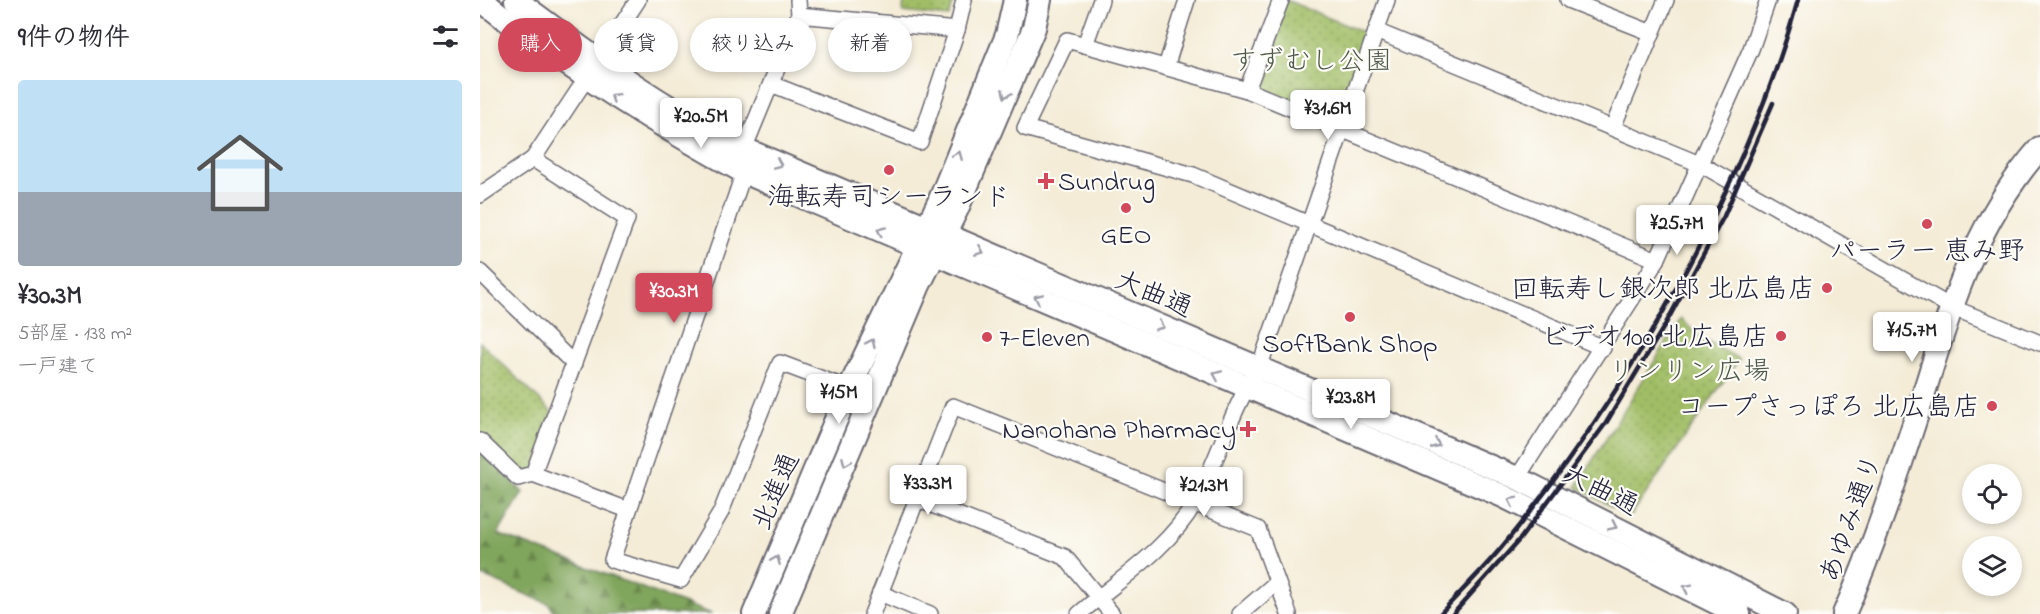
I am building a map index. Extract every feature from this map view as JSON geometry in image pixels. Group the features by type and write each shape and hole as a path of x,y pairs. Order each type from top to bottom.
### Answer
{"main road":[{"name":"大曲通","path":"516,0 591,70 660,126 744,172 931,241 1259,368 1517,478 1785,614"},
{"path":"931,241 1007,35 1015,0"},
{"path":"931,241 1034,28 1040,0"},
{"name":"大曲通","path":"488,5 591,70 744,149 931,241 1246,387 1503,496 1739,614"},
{"name":"あゆみ通り","path":"1844,614 1866,565 1964,270 1998,205 2040,148"},
{"name":"北進通","path":"753,614 849,389 931,241"},
{"name":"北進通","path":"780,614 919,285 931,241"}],"street":[{"path":"480,195 533,159 638,0"},
{"path":"771,84 920,142 957,30 964,0"},
{"path":"1085,45 1101,0"},
{"path":"1166,67 1187,0"},
{"path":"1247,90 1281,0"},
{"path":"1079,614 1171,535 1194,504 1246,387 1259,368 1387,0"},
{"path":"1568,0 1652,33"},
{"path":"1613,127 1666,0"},
{"path":"1517,478 1603,348 1657,260 1702,165 1751,49 1768,0"},
{"path":"849,389 780,363 722,512 681,580 612,560 744,172 744,149 771,84 798,8 957,30"},
{"path":"1376,32 1702,165 1951,307 2040,343"},
{"path":"1603,348 1193,175 1025,128 1067,40 1247,90 1657,260"},
{"path":"533,159 627,219 533,474"},
{"path":"480,272 574,364"},
{"path":"872,614 953,406 1258,529 1289,614"},
{"path":"480,441 518,478 533,474 628,510"},
{"path":"917,499 1065,557 1112,614"},
{"path":"1240,614 1277,582"},
{"path":"880,592 930,614"}],"green space":[{"path":"904,0 954,0 949,17 903,12"},
{"name":"すずむし公園","path":"1286,0 1367,34 1337,121 1254,87"},
{"name":"リンリン広場","path":"1681,319 1700,337 1739,359 1630,517 1576,487"},
{"path":"480,342 555,415 533,474 518,478 480,441"},
{"path":"480,449 523,492 498,534 712,614 555,614 549,604 480,575"}],"railway":[{"path":"1440,614 1502,547 1555,478 1599,416 1641,350 1716,212 1748,141 1776,70 1798,0"},
{"path":"1453,614 1520,539 1606,423 1665,325 1724,216 1773,103"}],"place":[{"name":"海転寿司シーランド","path":"889,170"},
{"name":"Sundrug","path":"1046,181"},
{"name":"GEO","path":"1126,208"},
{"name":"パーラー 恵み野","path":"1927,224"},
{"name":"回転寿し銀次郎 北広島店","path":"1827,288"},
{"name":"SoftBank Shop","path":"1350,317"},
{"name":"ビデオ100 北広島店","path":"1781,336"},
{"name":"7-Eleven","path":"987,337"},
{"name":"コープさっぽろ 北広島店","path":"1992,406"},
{"name":"Nanohana Pharmacy","path":"1248,429"}]}
